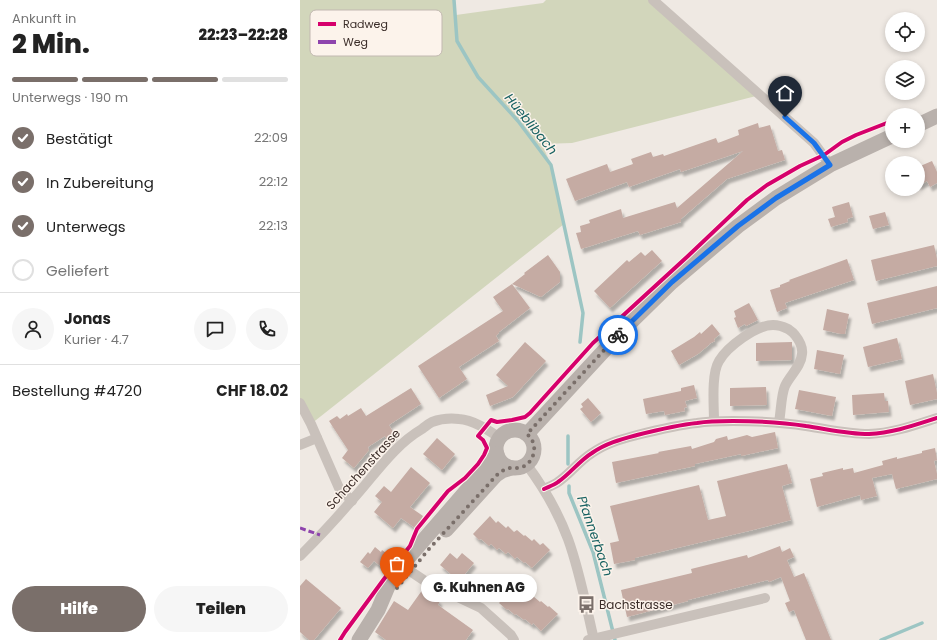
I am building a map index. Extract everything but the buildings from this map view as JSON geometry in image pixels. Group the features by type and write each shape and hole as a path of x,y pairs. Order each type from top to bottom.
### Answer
{"main road":[{"path":"925,122 937,116"},
{"path":"527,434 625,328 672,282 738,226 776,198 830,165 885,139"},
{"path":"359,640 378,610 410,571 496,476 502,471 522,467 531,460 534,455 534,443 527,434 522,431 510,431 504,434 497,444 497,454 501,462 505,466 511,468"},
{"path":"378,610 389,584 401,566 497,454"}],"street":[{"path":"653,0 814,143 830,165"},
{"path":"714,421 714,374 718,361 729,348 748,334 761,328 773,325 785,327 794,332 800,342 802,354 799,366 788,380 784,388 779,422"},
{"path":"300,403 339,488 352,501"},
{"path":"544,489 556,483 569,473 592,452 604,446 658,430 698,422 779,422 843,433 871,434 896,431 937,418"},
{"name":"Schachenstrasse","path":"300,556 352,501 389,457 412,434 431,423 446,419 460,419 485,428 500,438"},
{"path":"300,445 317,438"},
{"path":"527,464 544,489 556,511 572,551 592,640 765,598"},
{"path":"410,571 428,582 481,608 511,635 514,640"}],"green space":[{"path":"300,0 454,0 456,15 543,3 546,0 653,0 760,95 572,143 542,144 551,165 564,224 311,424 300,403"}],"waterway":[{"name":"Hüeblibach","path":"454,0 457,41 478,77 518,121 551,165 583,313 580,342"},
{"name":"Pfannerbach","path":"568,436 568,464"},
{"name":"Pfannerbach","path":"569,486 569,493 593,552 615,640"},
{"name":"Pfannerbach","path":"881,640 922,623"}],"marked path":[{"path":"300,528 320,535"}],"cycle path":[{"path":"340,640 410,546 417,529 448,491 465,478 478,464 487,448 483,440 478,436 491,420 497,422 512,420 525,417 530,413 593,343 747,200 767,185 800,166 824,155 842,142 885,124"},
{"path":"544,489 558,482 587,456 603,447 626,438 674,426 710,421 761,422 869,434 895,430 937,418"}],"way so far":[{"path":"397,588 429,549 496,476 502,471 522,467 531,460 534,455 534,443 527,434 618,335"}],"place":[{"name":"G. Kuhnen AG","path":"397,588"},
{"name":"Bachstrasse","path":"586,604"}],"route":[{"path":"618,335 672,282 738,226 776,198 830,165 814,143 785,117"}]}
